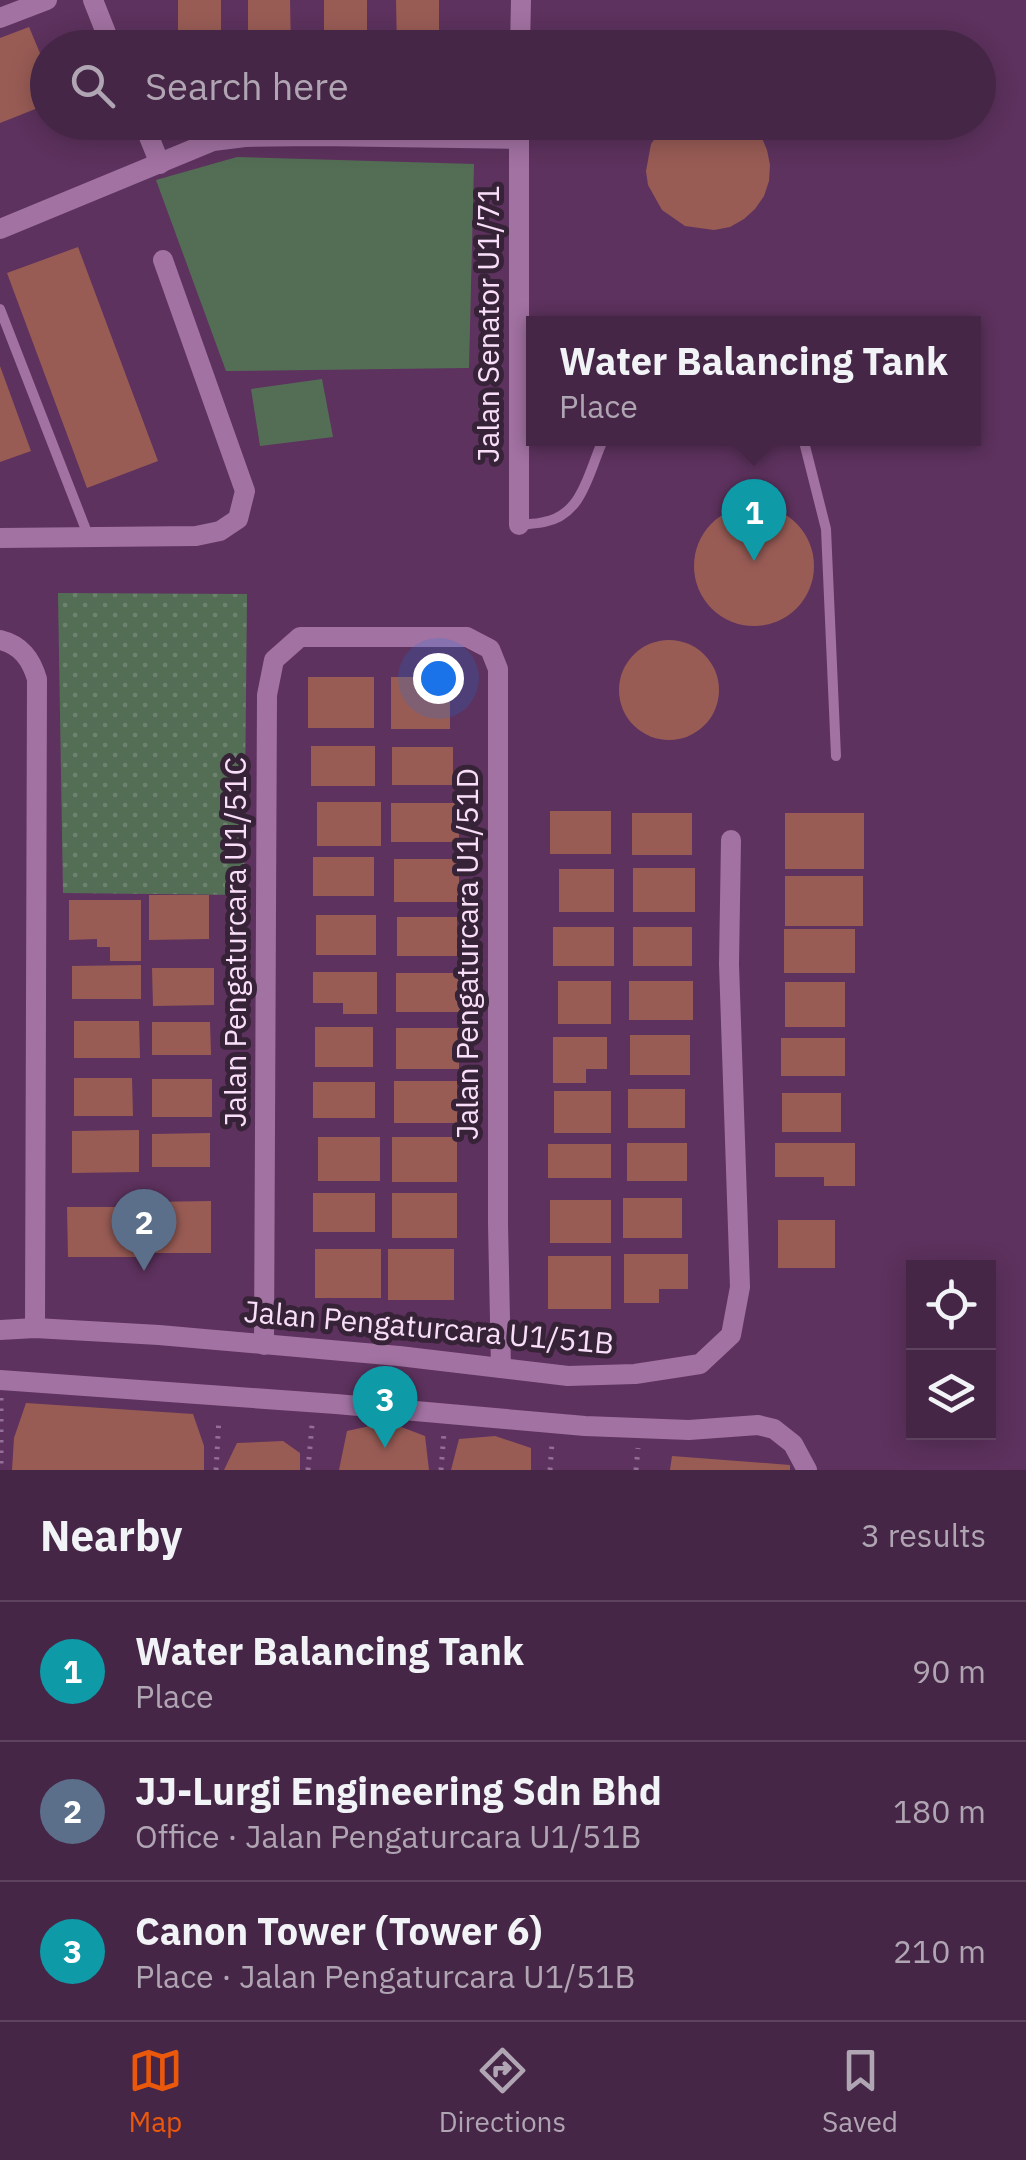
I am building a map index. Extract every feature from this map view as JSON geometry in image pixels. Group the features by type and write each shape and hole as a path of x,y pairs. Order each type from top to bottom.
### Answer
{"street":[{"path":"0,18 46,0"},
{"path":"93,0 105,30"},
{"path":"520,30 521,0"},
{"path":"150,140 160,164"},
{"path":"0,229 223,140"},
{"name":"Jalan Senator U1/71","path":"519,140 519,525"},
{"path":"0,538 196,536 220,532 238,519 245,491 163,260"},
{"name":"Jalan Pengaturcara U1/51C","path":"264,1345 267,695 274,660 300,637 386,637"},
{"name":"Jalan Pengaturcara U1/51D","path":"386,637 467,637 490,649 498,669 501,1368"},
{"path":"0,640 12,643 31,660 37,679 35,1328"},
{"name":"Jalan Pengaturcara U1/51B","path":"0,1330 35,1328 159,1335 399,1356 568,1376 635,1374 700,1364 731,1335 740,1287 729,964 732,840"},
{"name":"Jalan Pengaturcara U1/51B","path":"0,1318 35,1328"},
{"path":"1,1380 585,1426 665,1430 758,1425 774,1430 793,1444 806,1470"}],"lane":[{"path":"0,309 88,536"},
{"path":"519,525 555,518 569,508 582,494 601,446"},
{"path":"805,446 826,528 836,756"}],"path":[{"path":"1,1380 1,1470"},
{"path":"308,1470 314,1402"},
{"path":"216,1470 219,1407"},
{"path":"441,1470 444,1413"}],"green space":[{"path":"237,157 474,164 469,368 226,371 156,180"},
{"path":"322,379 333,437 260,446 251,389"},
{"path":"58,593 247,594 244,895 63,893"}],"building":[{"path":"178,0 221,0 221,30 178,30"},
{"path":"248,0 290,0 291,30 248,30"},
{"path":"324,0 367,0 367,30 324,30"},
{"path":"396,0 439,0 439,30 397,30"},
{"path":"29,27 30,30 30,111 0,123 0,38"},
{"path":"654,140 763,140 770,165 764,196 755,209 730,227 714,230 685,226 662,210 648,185 646,171"},
{"path":"78,247 158,461 87,488 7,273"},
{"path":"0,366 31,451 0,462"},
{"path":"754,506 777,511 796,524 809,543 814,566 809,589 796,608 777,621 754,626 731,621 712,608 699,589 694,566 699,543 712,524 731,511"},
{"path":"669,640 688,644 705,654 715,671 719,690 715,709 705,726 688,736 669,740 650,736 633,726 623,709 619,690 623,671 633,654 650,644"},
{"path":"308,677 374,677 374,728 308,728"},
{"path":"391,677 450,677 450,729 391,729"},
{"path":"311,746 375,746 375,786 311,786"},
{"path":"392,747 453,747 453,785 392,785"},
{"path":"317,802 381,802 381,846 317,846"},
{"path":"391,803 459,803 459,842 391,842"},
{"path":"550,811 611,811 611,854 550,854"},
{"path":"632,813 692,813 692,855 632,855"},
{"path":"785,813 864,813 864,869 785,869"},
{"path":"313,857 374,857 374,896 313,896"},
{"path":"394,859 459,859 459,902 394,902"},
{"path":"633,868 695,868 695,912 633,912"},
{"path":"559,869 614,869 614,912 559,912"},
{"path":"785,876 863,876 863,926 785,926"},
{"path":"149,895 209,895 209,939 149,940"},
{"path":"69,900 141,900 141,961 110,961 110,947 97,947 97,939 69,940"},
{"path":"316,915 376,915 376,955 316,955"},
{"path":"397,917 457,917 457,956 397,956"},
{"path":"553,927 614,927 614,966 553,966"},
{"path":"633,927 692,927 692,966 633,966"},
{"path":"784,929 855,929 855,973 784,973"},
{"path":"141,965 141,999 72,999 72,966"},
{"path":"152,968 214,968 214,1005 153,1006"},
{"path":"313,972 377,972 377,1014 343,1014 343,1003 313,1003"},
{"path":"396,973 460,973 460,1012 396,1012"},
{"path":"558,981 611,981 611,1024 558,1024"},
{"path":"629,981 693,981 693,1020 629,1020"},
{"path":"785,982 845,982 845,1027 785,1027"},
{"path":"74,1021 139,1021 140,1058 74,1058"},
{"path":"152,1022 210,1022 211,1055 152,1055"},
{"path":"315,1027 373,1027 373,1067 315,1067"},
{"path":"396,1028 459,1028 459,1069 396,1069"},
{"path":"630,1035 690,1035 690,1075 630,1075"},
{"path":"553,1037 607,1037 607,1069 586,1069 586,1083 553,1083"},
{"path":"781,1038 845,1038 845,1076 781,1076"},
{"path":"74,1078 132,1078 133,1116 74,1116"},
{"path":"152,1079 212,1079 212,1117 152,1117"},
{"path":"394,1081 457,1081 457,1123 394,1123"},
{"path":"313,1082 375,1082 375,1118 313,1118"},
{"path":"628,1089 685,1089 685,1128 628,1128"},
{"path":"554,1091 611,1091 611,1133 554,1133"},
{"path":"782,1093 841,1093 841,1132 782,1132"},
{"path":"139,1130 139,1172 72,1173 72,1131"},
{"path":"210,1133 210,1167 152,1167 152,1134"},
{"path":"318,1137 380,1137 380,1181 318,1181"},
{"path":"392,1137 457,1137 457,1182 392,1182"},
{"path":"627,1143 687,1143 687,1181 627,1181"},
{"path":"775,1143 855,1143 855,1186 824,1186 824,1177 775,1177"},
{"path":"548,1144 611,1144 611,1178 548,1178"},
{"path":"313,1193 375,1193 375,1232 313,1232"},
{"path":"392,1193 457,1193 457,1238 392,1238"},
{"path":"623,1198 682,1198 682,1238 623,1238"},
{"path":"550,1200 611,1200 611,1243 550,1243"},
{"path":"211,1201 211,1253 151,1253 151,1202"},
{"path":"67,1207 139,1207 139,1257 68,1257"},
{"path":"778,1220 835,1220 835,1268 778,1268"},
{"path":"315,1249 381,1249 381,1298 315,1298"},
{"path":"388,1249 454,1249 454,1300 388,1300"},
{"path":"624,1254 688,1254 688,1289 659,1289 659,1303 624,1303"},
{"path":"548,1256 611,1256 611,1309 548,1309"},
{"path":"26,1403 193,1414 204,1446 204,1470 12,1470 14,1438"},
{"path":"388,1422 425,1436 429,1470 339,1470 347,1431"},
{"path":"495,1436 531,1448 531,1470 451,1470 459,1439"},
{"path":"283,1441 300,1453 300,1470 224,1470 237,1443"},
{"path":"672,1456 790,1465 790,1470 670,1470"}],"place":[{"name":"Water Balancing Tank","path":"754,561"},
{"name":"JJ-Lurgi Engineering Sdn Bhd","path":"144,1271"},
{"name":"Canon Tower (Tower 6)","path":"385,1448"}]}
